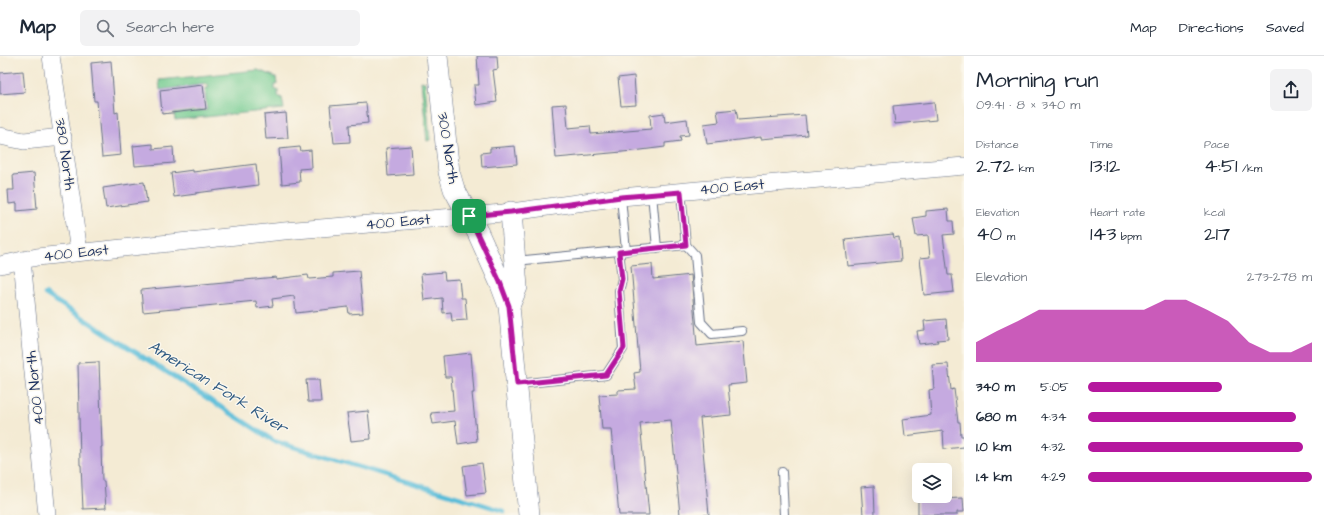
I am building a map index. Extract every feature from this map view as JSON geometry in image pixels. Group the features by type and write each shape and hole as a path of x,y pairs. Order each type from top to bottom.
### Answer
{"street":[{"name":"380 North","path":"51,56 79,252"},
{"name":"300 North","path":"437,56 450,172 454,189 469,216 497,275 509,306 529,515"},
{"path":"0,136 24,141 63,137"},
{"name":"400 East","path":"0,266 37,257 79,252 284,231 511,212 621,197 964,166"},
{"path":"509,306 517,287 511,212"},
{"name":"400 North","path":"22,260 47,515"}],"lane":[{"path":"681,192 686,245 695,255 701,322 712,334 742,331"},
{"path":"652,194 657,248"},
{"path":"517,384 606,375 624,348 619,291 622,279 623,251 621,197"},
{"path":"515,261 686,245"},
{"path":"782,472 784,515"}],"green space":[{"path":"258,70 276,77 277,85 275,85 275,90 278,90 278,96 282,98 284,109 175,120 174,114 207,110 205,88 209,88 208,84 160,90 159,80"},
{"path":"421,81 425,82 430,140 427,141"}],"building":[{"path":"477,56 497,56 498,69 493,70 497,102 476,105 474,85 479,85"},
{"path":"111,61 115,113 118,112 121,155 102,157 97,101 94,101 91,63"},
{"path":"23,71 25,92 0,94 0,73"},
{"path":"634,76 636,105 621,106 618,78"},
{"path":"203,85 206,109 162,114 160,90"},
{"path":"934,102 936,120 895,124 893,106"},
{"path":"366,103 368,123 349,125 350,142 334,143 330,106"},
{"path":"566,104 568,128 590,126 591,134 651,129 650,115 664,113 665,122 687,119 689,135 680,136 681,141 665,143 665,147 556,158 552,105"},
{"path":"736,109 738,120 805,115 807,135 761,139 761,137 707,144 704,124 719,122 717,111"},
{"path":"286,113 288,138 266,139 264,115"},
{"path":"153,144 153,149 173,147 174,163 135,166 133,146"},
{"path":"411,146 413,174 388,176 386,148"},
{"path":"515,146 517,164 482,167 481,153 490,152 490,148"},
{"path":"300,147 301,151 311,150 312,168 299,169 300,182 282,184 279,149"},
{"path":"256,164 258,185 174,197 171,173 193,170 193,172"},
{"path":"34,173 37,209 17,211 17,203 9,204 8,190 14,190 13,175"},
{"path":"144,182 147,202 106,208 103,188"},
{"path":"948,209 949,221 953,221 954,234 943,235 948,275 952,275 954,292 924,295 920,258 930,257 928,235 916,236 913,218 926,216 926,211"},
{"path":"893,234 894,238 899,237 901,261 848,266 845,239"},
{"path":"652,264 653,279 691,275 697,346 743,341 747,383 728,385 731,415 700,418 709,515 680,515 671,420 640,423 649,515 619,515 611,429 602,429 599,395 618,394 618,390 636,389 634,373 640,372 631,266"},
{"path":"359,271 363,313 349,314 348,307 296,313 294,296 272,299 273,306 257,308 256,301 143,312 141,290 276,277 276,279 308,275 309,279 333,277 333,273"},
{"path":"444,272 445,280 459,279 461,298 465,298 467,320 452,321 451,312 443,313 442,298 424,300 421,274"},
{"path":"946,319 948,339 937,340 938,342 919,344 917,331 925,330 924,321"},
{"path":"471,353 474,393 472,393 477,441 458,444 455,421 433,424 431,413 454,411 451,377 445,377 443,356"},
{"path":"99,362 102,481 104,481 106,508 83,509 80,465 78,363"},
{"path":"948,364 951,390 954,389 961,436 964,436 964,447 944,449 943,431 905,436 903,419 931,415 929,390 934,389 932,365"},
{"path":"306,380 319,380 321,402 308,402"},
{"path":"368,411 371,439 351,441 347,413"},
{"path":"482,463 486,493 467,495 463,466"},
{"path":"874,486 875,515 863,515 861,487"},
{"path":"952,498 963,498 964,512 957,512 957,515 918,515 918,503 952,503"}],"waterway":[{"name":"American Fork River","path":"45,294 274,441 504,511"}],"route":[{"path":"681,192 686,245 619,252 622,279 619,291 624,348 606,375 517,384 509,306 500,282 469,216 511,212 621,197 681,192"}]}
